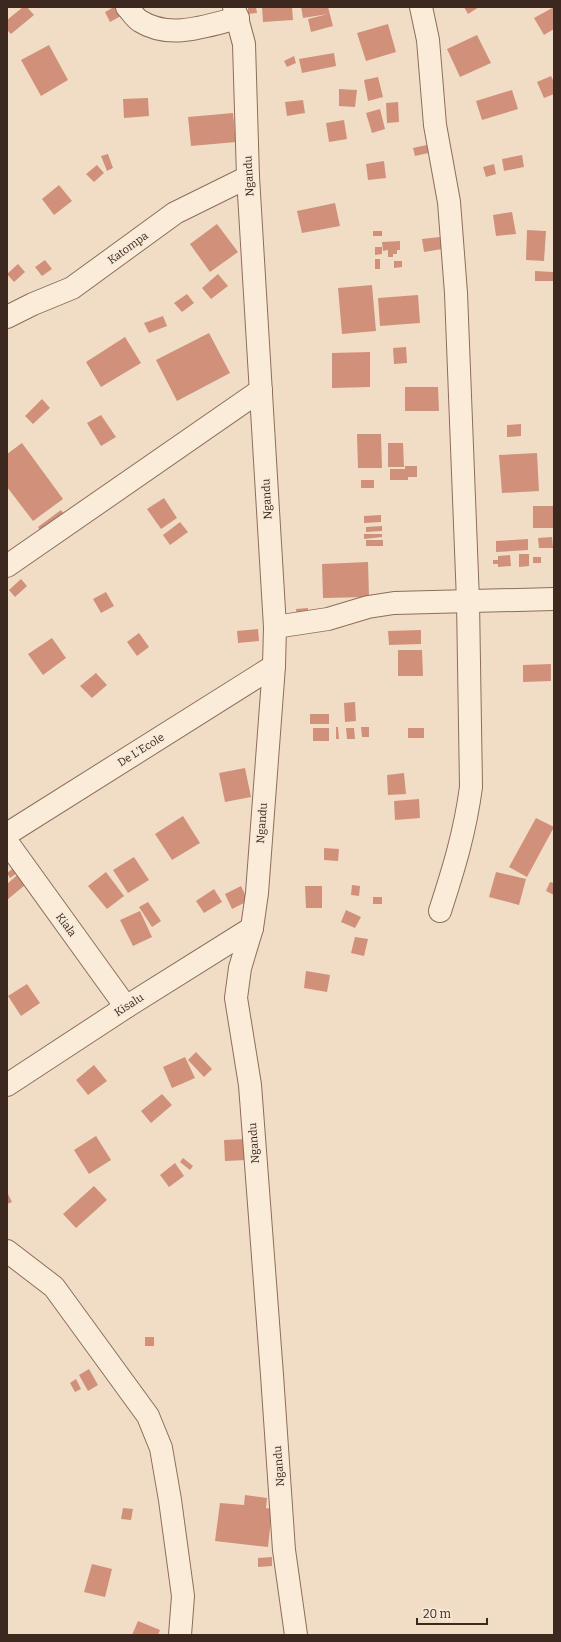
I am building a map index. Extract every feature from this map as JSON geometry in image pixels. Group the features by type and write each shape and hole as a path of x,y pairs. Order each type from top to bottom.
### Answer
{"street":[{"path":"127,7 140,21 163,30 187,31 236,12"},
{"path":"421,7 428,40 435,125 448,202 453,255 456,293 468,601 471,787 462,842 440,911"},
{"name":"Ngandu","path":"236,12 244,44 248,177 275,627 274,666 256,893 252,928 240,968 236,998 250,1086 284,1550 296,1635"},
{"name":"Katompa","path":"7,317 33,304 72,288 176,213 248,177"},
{"path":"7,566 261,390"},
{"path":"275,627 328,619 368,607 394,603 554,599"},
{"name":"De L'Ecole","path":"7,834 274,666"},
{"name":"Kiala","path":"7,842 126,1007"},
{"name":"Kisalu","path":"7,1085 126,1007 252,928"},
{"path":"7,1251 54,1287 148,1416 162,1448 170,1500 183,1596 180,1635"}],"building":[{"path":"23,7 27,7 34,15 11,34 7,30 7,20"},
{"path":"116,7 121,16 110,22 105,12"},
{"path":"248,7 256,7 257,13 248,14"},
{"path":"262,7 292,7 293,20 263,22"},
{"path":"301,7 328,7 333,26 311,32 308,19 328,14 303,18"},
{"path":"464,7 479,7 468,14"},
{"path":"554,7 554,29 544,35 534,18"},
{"path":"388,24 396,52 366,61 357,33"},
{"path":"477,35 491,63 460,77 447,49"},
{"path":"49,45 68,80 41,96 21,60"},
{"path":"334,53 336,66 302,73 299,59"},
{"path":"294,56 296,63 287,67 284,61"},
{"path":"551,76 554,82 554,94 544,98 537,82"},
{"path":"378,77 383,97 368,101 364,80"},
{"path":"339,89 357,90 355,107 339,106"},
{"path":"512,90 518,109 482,120 476,101"},
{"path":"148,98 149,116 124,118 123,99"},
{"path":"303,100 305,113 287,116 285,102"},
{"path":"398,102 399,122 387,123 386,103"},
{"path":"380,109 385,129 372,133 366,113"},
{"path":"233,113 236,142 191,146 188,117"},
{"path":"344,120 347,139 329,142 326,123"},
{"path":"431,144 433,152 415,156 413,148"},
{"path":"108,154 113,168 107,171 101,156"},
{"path":"522,155 524,167 504,171 502,159"},
{"path":"384,161 386,178 368,180 366,164"},
{"path":"494,164 496,174 486,177 483,167"},
{"path":"97,165 104,173 94,182 86,174"},
{"path":"59,185 72,201 54,215 42,199"},
{"path":"335,203 340,226 302,233 297,211"},
{"path":"512,212 516,234 496,236 493,215"},
{"path":"217,224 238,252 210,272 190,244"},
{"path":"527,230 546,231 544,261 526,260"},
{"path":"373,231 382,231 382,236 373,236"},
{"path":"440,237 442,249 424,252 422,239"},
{"path":"400,241 400,250 397,250 397,254 393,254 393,257 388,257 388,250 383,251 382,242"},
{"path":"375,247 382,247 382,254 375,255"},
{"path":"375,259 380,259 380,269 375,269"},
{"path":"45,260 52,269 42,276 35,267"},
{"path":"394,261 402,261 402,267 394,268"},
{"path":"18,264 25,272 14,282 7,274"},
{"path":"535,271 553,272 553,281 535,281"},
{"path":"218,274 228,286 211,299 202,288"},
{"path":"372,285 376,331 342,334 338,288"},
{"path":"187,294 194,303 182,312 174,303"},
{"path":"418,295 420,323 380,326 378,298"},
{"path":"163,316 167,326 149,333 144,323"},
{"path":"209,333 230,373 177,401 156,360"},
{"path":"125,337 141,363 101,387 86,362"},
{"path":"406,347 407,363 394,364 393,348"},
{"path":"370,352 370,387 332,388 332,353"},
{"path":"405,387 438,387 439,411 405,411"},
{"path":"42,399 50,408 33,424 25,416"},
{"path":"101,415 116,437 101,446 87,423"},
{"path":"521,424 521,436 507,437 507,425"},
{"path":"357,434 381,434 382,468 358,468"},
{"path":"22,443 63,499 33,521 7,487 7,454"},
{"path":"388,443 403,443 404,467 388,467"},
{"path":"537,453 539,491 502,493 499,455"},
{"path":"405,466 417,466 417,477 408,477 408,480 390,480 390,469 405,469"},
{"path":"361,480 374,480 374,488 361,488"},
{"path":"164,498 177,518 161,529 147,509"},
{"path":"533,506 553,506 553,528 533,528"},
{"path":"61,510 70,522 46,538 38,527"},
{"path":"381,515 381,522 364,523 364,516"},
{"path":"180,522 188,532 170,545 163,535"},
{"path":"382,526 382,531 366,532 366,527"},
{"path":"364,534 382,534 382,537 364,539"},
{"path":"552,537 553,548 539,548 538,538"},
{"path":"528,539 528,550 496,552 496,541"},
{"path":"366,540 383,540 383,546 366,546"},
{"path":"519,554 529,554 529,566 519,567"},
{"path":"510,555 511,566 498,567 498,564 493,564 493,560 498,560 498,556"},
{"path":"533,557 541,557 541,563 533,563"},
{"path":"368,562 369,597 323,598 322,564"},
{"path":"21,579 27,586 15,597 9,590"},
{"path":"106,592 114,606 101,613 93,599"},
{"path":"308,608 308,618 297,619 296,609"},
{"path":"258,629 259,641 238,643 237,631"},
{"path":"421,630 421,644 389,645 388,631"},
{"path":"139,633 149,647 137,656 127,642"},
{"path":"52,638 66,658 43,675 28,654"},
{"path":"398,650 422,650 423,676 398,676"},
{"path":"551,664 551,681 523,682 523,665"},
{"path":"96,673 107,685 92,698 80,686"},
{"path":"355,702 356,721 345,722 344,703"},
{"path":"310,714 329,714 329,724 310,724"},
{"path":"336,727 338,727 339,739 336,739"},
{"path":"361,727 369,727 369,737 362,737"},
{"path":"313,728 329,728 329,741 313,741"},
{"path":"346,728 354,728 355,739 347,739"},
{"path":"408,728 424,728 424,738 408,738"},
{"path":"245,768 251,797 225,802 219,773"},
{"path":"404,773 406,794 388,795 387,775"},
{"path":"419,799 420,818 395,820 394,801"},
{"path":"183,816 200,843 172,860 155,834"},
{"path":"536,818 554,827 527,877 509,867"},
{"path":"324,848 339,849 338,861 324,860"},
{"path":"134,857 149,880 128,893 113,870"},
{"path":"19,864 23,869 10,878 7,873"},
{"path":"23,870 31,880 7,900 7,884"},
{"path":"106,872 124,896 107,909 88,886"},
{"path":"496,872 526,879 519,905 489,897"},
{"path":"550,882 554,883 554,895 546,891"},
{"path":"352,885 360,886 359,896 351,895"},
{"path":"241,886 248,901 232,909 225,894"},
{"path":"305,886 322,886 322,908 306,908"},
{"path":"214,889 222,902 204,913 196,901"},
{"path":"373,897 382,897 382,904 373,904"},
{"path":"148,902 161,921 152,927 139,907"},
{"path":"346,910 361,917 355,928 341,922"},
{"path":"140,911 152,937 133,946 120,920"},
{"path":"355,937 368,939 364,956 351,953"},
{"path":"306,971 330,975 327,992 304,988"},
{"path":"27,984 40,1003 21,1016 8,996"},
{"path":"196,1052 212,1069 204,1077 188,1060"},
{"path":"185,1057 195,1078 172,1088 163,1067"},
{"path":"94,1065 107,1081 88,1095 76,1080"},
{"path":"162,1094 172,1105 151,1123 141,1111"},
{"path":"96,1136 111,1160 89,1174 74,1150"},
{"path":"246,1139 247,1160 225,1161 224,1140"},
{"path":"183,1158 193,1166 190,1170 180,1162"},
{"path":"175,1163 184,1176 169,1187 160,1175"},
{"path":"94,1186 107,1200 76,1228 63,1214"},
{"path":"7,1192 12,1202 7,1204"},
{"path":"145,1337 154,1337 154,1346 145,1346"},
{"path":"89,1369 98,1385 88,1391 79,1375"},
{"path":"76,1379 81,1389 75,1392 70,1383"},
{"path":"245,1495 267,1498 266,1508 272,1509 268,1547 215,1541 220,1503 244,1505"},
{"path":"123,1508 133,1509 131,1520 121,1519"},
{"path":"272,1557 272,1566 258,1567 258,1558"},
{"path":"92,1564 112,1569 105,1597 84,1592"},
{"path":"138,1621 160,1630 158,1635 132,1635"}]}
